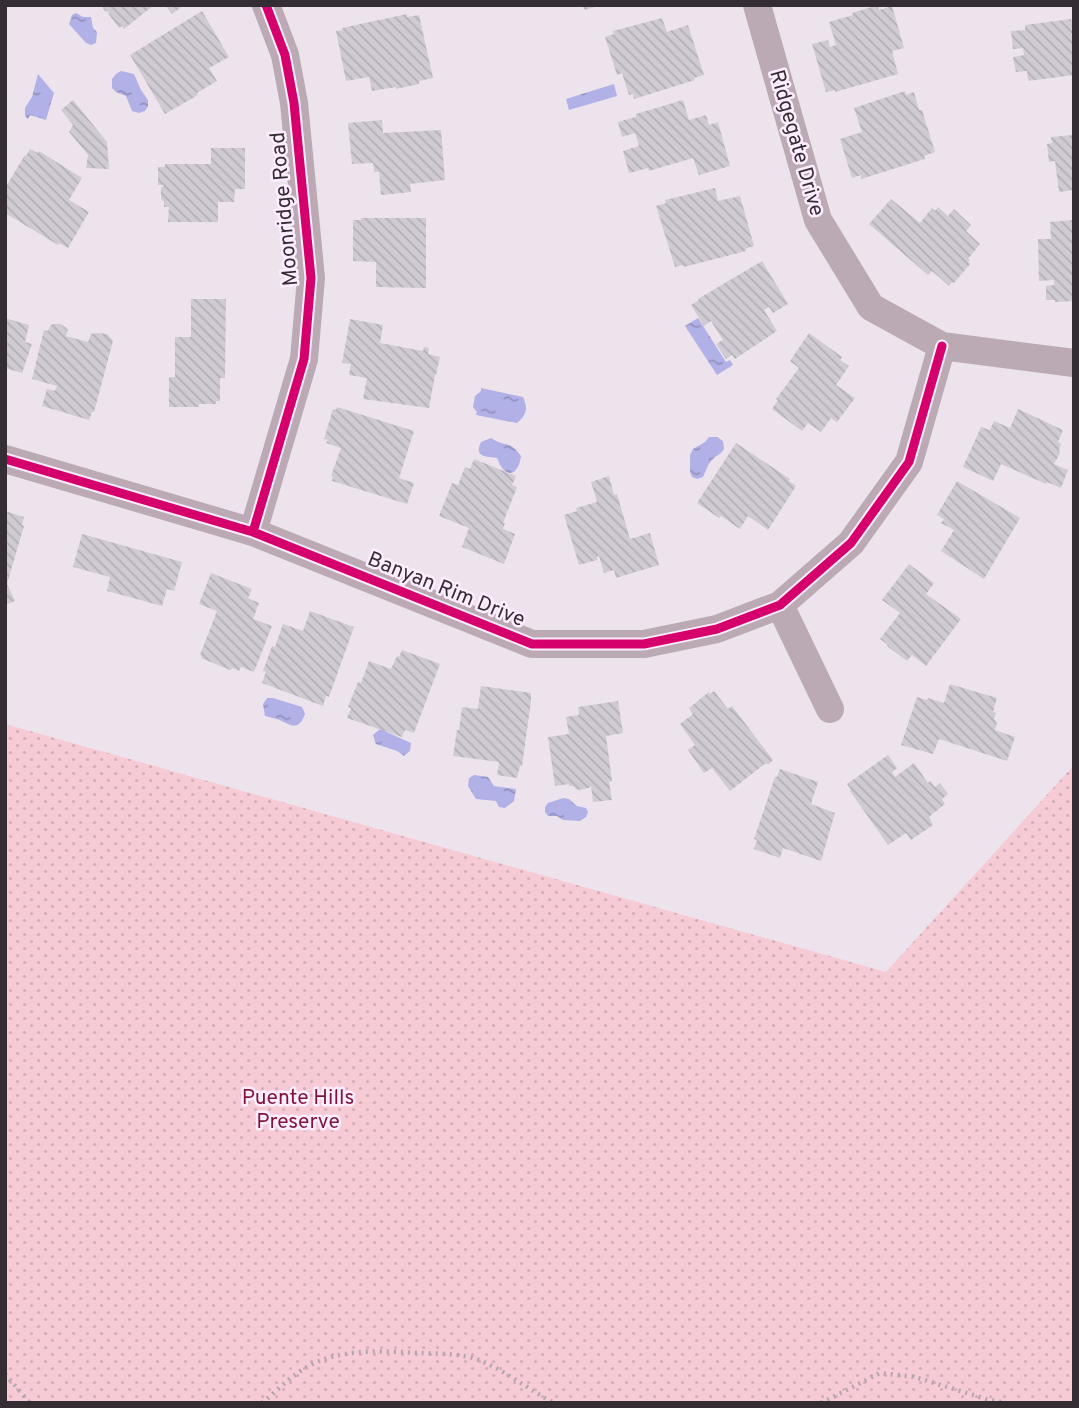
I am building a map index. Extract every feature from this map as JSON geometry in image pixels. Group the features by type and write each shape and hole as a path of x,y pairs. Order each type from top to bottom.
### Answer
{"street":[{"name":"Moonridge Road","path":"253,532 304,359 311,278 294,103 285,55 266,5"},
{"name":"Ridgegate Drive","path":"757,5 818,220 871,307 942,346 1074,362"},
{"name":"Banyan Rim Drive","path":"5,459 253,532 532,644 644,645 717,629 780,605 851,543 909,462 942,346"},
{"path":"780,605 830,709"}],"path":[{"path":"262,1403 301,1370 324,1360 349,1353 386,1352 474,1359 501,1370 554,1403"},
{"path":"821,1403 880,1373 915,1377 1005,1403"},
{"path":"5,1374 30,1403"}],"green space":[{"name":"Puente Hills Preserve","path":"5,724 886,972 1074,765 1074,1403 5,1403"}],"water":[{"path":"76,13 91,17 93,28 97,32 96,43 86,43 69,24 72,15"},
{"path":"121,71 134,74 148,100 145,111 132,111 126,96 112,88 112,79"},
{"path":"38,74 54,93 46,120 30,115 28,119 25,116 25,108 32,97"},
{"path":"614,84 617,96 569,110 566,99"},
{"path":"698,318 726,362 730,360 733,365 717,375 685,326"},
{"path":"481,388 523,397 525,414 517,423 476,415 473,407 475,396"},
{"path":"709,437 717,437 723,441 724,449 710,463 703,477 697,479 692,477 690,471 690,455 693,449"},
{"path":"491,438 510,445 521,456 518,467 513,472 503,469 497,458 480,454 481,442"},
{"path":"267,698 302,707 305,714 302,720 293,725 265,716 263,704"},
{"path":"380,729 411,743 410,751 404,756 376,744 373,735"},
{"path":"474,775 488,777 494,786 516,789 514,801 505,808 499,807 496,801 476,799 468,786 469,778"},
{"path":"563,798 586,808 586,817 580,821 548,816 545,807 548,803"}],"building":[{"path":"101,5 154,5 124,29 122,26 119,28 108,13 110,12 105,11"},
{"path":"165,5 184,5 172,14"},
{"path":"583,5 599,5 599,6 584,10"},
{"path":"878,5 879,10 892,6 904,48 892,51 898,74 835,92 826,92 812,44 828,40 830,47 836,45 829,22"},
{"path":"202,11 229,57 209,68 217,81 165,114 130,55"},
{"path":"407,14 407,17 419,15 433,78 396,89 372,91 369,77 346,81 336,31"},
{"path":"662,18 667,32 688,25 704,75 634,99 633,94 629,95 622,73 617,75 605,37 614,34 613,31"},
{"path":"1071,19 1074,75 1028,81 1027,71 1016,72 1013,57 1024,55 1023,48 1013,49 1011,31 1025,30 1025,25"},
{"path":"905,91 906,95 914,92 935,152 924,156 925,159 861,179 861,175 852,178 840,139 862,132 854,108"},
{"path":"73,100 107,142 109,169 86,168 88,155 69,132 73,125 61,110"},
{"path":"683,100 689,120 706,115 709,125 718,122 730,166 699,175 693,158 649,171 648,168 629,173 623,151 639,146 635,133 622,137 618,122"},
{"path":"382,120 383,133 441,130 445,180 410,184 411,192 381,195 379,172 374,172 373,163 352,164 348,123"},
{"path":"1074,135 1074,190 1059,192 1055,161 1049,162 1047,144 1052,143 1051,137"},
{"path":"211,148 245,148 245,189 235,189 234,202 218,202 218,222 168,222 169,207 164,207 161,199 161,188 164,185 158,185 158,167 165,167 165,164 211,164"},
{"path":"30,149 38,153 39,151 82,178 69,200 89,212 68,248 59,243 58,245 5,213 5,188"},
{"path":"715,188 718,201 740,196 754,246 745,249 746,251 675,267 656,206 666,203 665,200"},
{"path":"891,199 920,223 932,208 935,211 938,207 948,216 954,209 971,225 966,231 980,244 968,259 970,264 954,283 949,286 932,271 928,275 869,224"},
{"path":"426,218 426,288 376,287 376,262 353,261 353,220"},
{"path":"1074,220 1074,301 1046,300 1046,286 1054,285 1054,280 1039,281 1038,239 1051,239 1050,222"},
{"path":"762,261 788,304 773,313 769,307 764,310 777,331 735,359 732,355 726,359 716,344 723,340 711,321 704,326 691,305"},
{"path":"191,299 226,299 225,378 220,378 220,401 216,401 216,404 169,407 169,377 175,377 175,337 191,337"},
{"path":"5,318 29,325 25,342 32,344 22,373 5,368"},
{"path":"350,319 383,325 380,343 423,351 424,347 429,348 428,354 440,357 429,408 363,399 367,378 349,375 351,364 342,363"},
{"path":"53,324 65,327 68,330 66,336 88,342 91,334 107,334 113,341 94,412 89,420 42,406 47,389 55,391 57,386 32,379 44,330 48,331"},
{"path":"809,333 842,357 840,360 849,366 836,385 855,398 837,422 831,418 821,432 808,423 802,431 772,409 778,400 776,399 799,368 790,361"},
{"path":"337,407 414,431 399,478 414,483 407,504 332,481 331,476 341,448 326,443 328,440 324,439 333,409 336,410"},
{"path":"1018,409 1063,430 1058,442 1061,444 1060,453 1054,464 1068,470 1061,488 1001,464 993,481 963,467 981,427 990,430 994,421 1010,428"},
{"path":"736,443 790,479 796,486 768,530 748,516 740,529 697,503"},
{"path":"474,459 516,476 512,485 517,487 503,523 503,529 515,534 504,564 462,547 469,528 439,516 452,483 458,485 465,467 470,469"},
{"path":"609,476 630,539 650,533 659,565 616,578 614,570 604,573 599,556 597,560 579,565 564,515 577,511 576,508 597,502 591,482"},
{"path":"957,481 1020,518 984,579 941,551 954,530 941,523 944,519 937,515"},
{"path":"5,511 24,517 24,526 7,584 15,601 5,605"},
{"path":"82,534 182,562 174,591 167,589 162,606 107,591 110,577 73,567"},
{"path":"909,564 934,583 926,594 961,619 926,666 912,655 907,661 880,639 900,613 882,600"},
{"path":"211,573 252,589 248,598 259,603 253,619 272,626 254,672 241,667 239,671 233,668 230,670 201,658 217,611 199,604"},
{"path":"310,611 354,627 329,697 326,696 323,706 262,683 266,672 263,671 283,624 303,631"},
{"path":"402,650 440,664 414,733 405,730 402,737 347,718 351,708 348,707 369,661 391,669"},
{"path":"950,684 997,698 993,712 996,713 995,730 1015,737 1007,761 939,739 933,754 901,745 917,697 944,703"},
{"path":"481,686 531,693 522,766 517,778 497,775 499,762 453,756 462,707 478,709"},
{"path":"714,691 728,709 732,706 773,760 730,791 712,768 704,773 688,750 695,745 680,724 693,714 689,708"},
{"path":"618,701 623,733 606,736 612,800 593,802 591,786 578,790 569,784 555,786 548,737 569,734 566,717 579,715 578,707"},
{"path":"888,755 897,768 892,772 895,777 914,763 928,783 930,781 935,787 940,783 948,794 942,799 945,804 929,817 933,825 911,840 906,833 888,845 847,784"},
{"path":"780,769 818,782 811,804 835,813 821,861 783,848 780,858 754,849 757,840 754,839"}],"cycle path":[{"path":"253,532 304,359 311,278 294,103 285,55 266,5"},
{"path":"5,459 253,532 532,644 644,644 717,629 780,605 851,543 909,462 942,346"}]}
